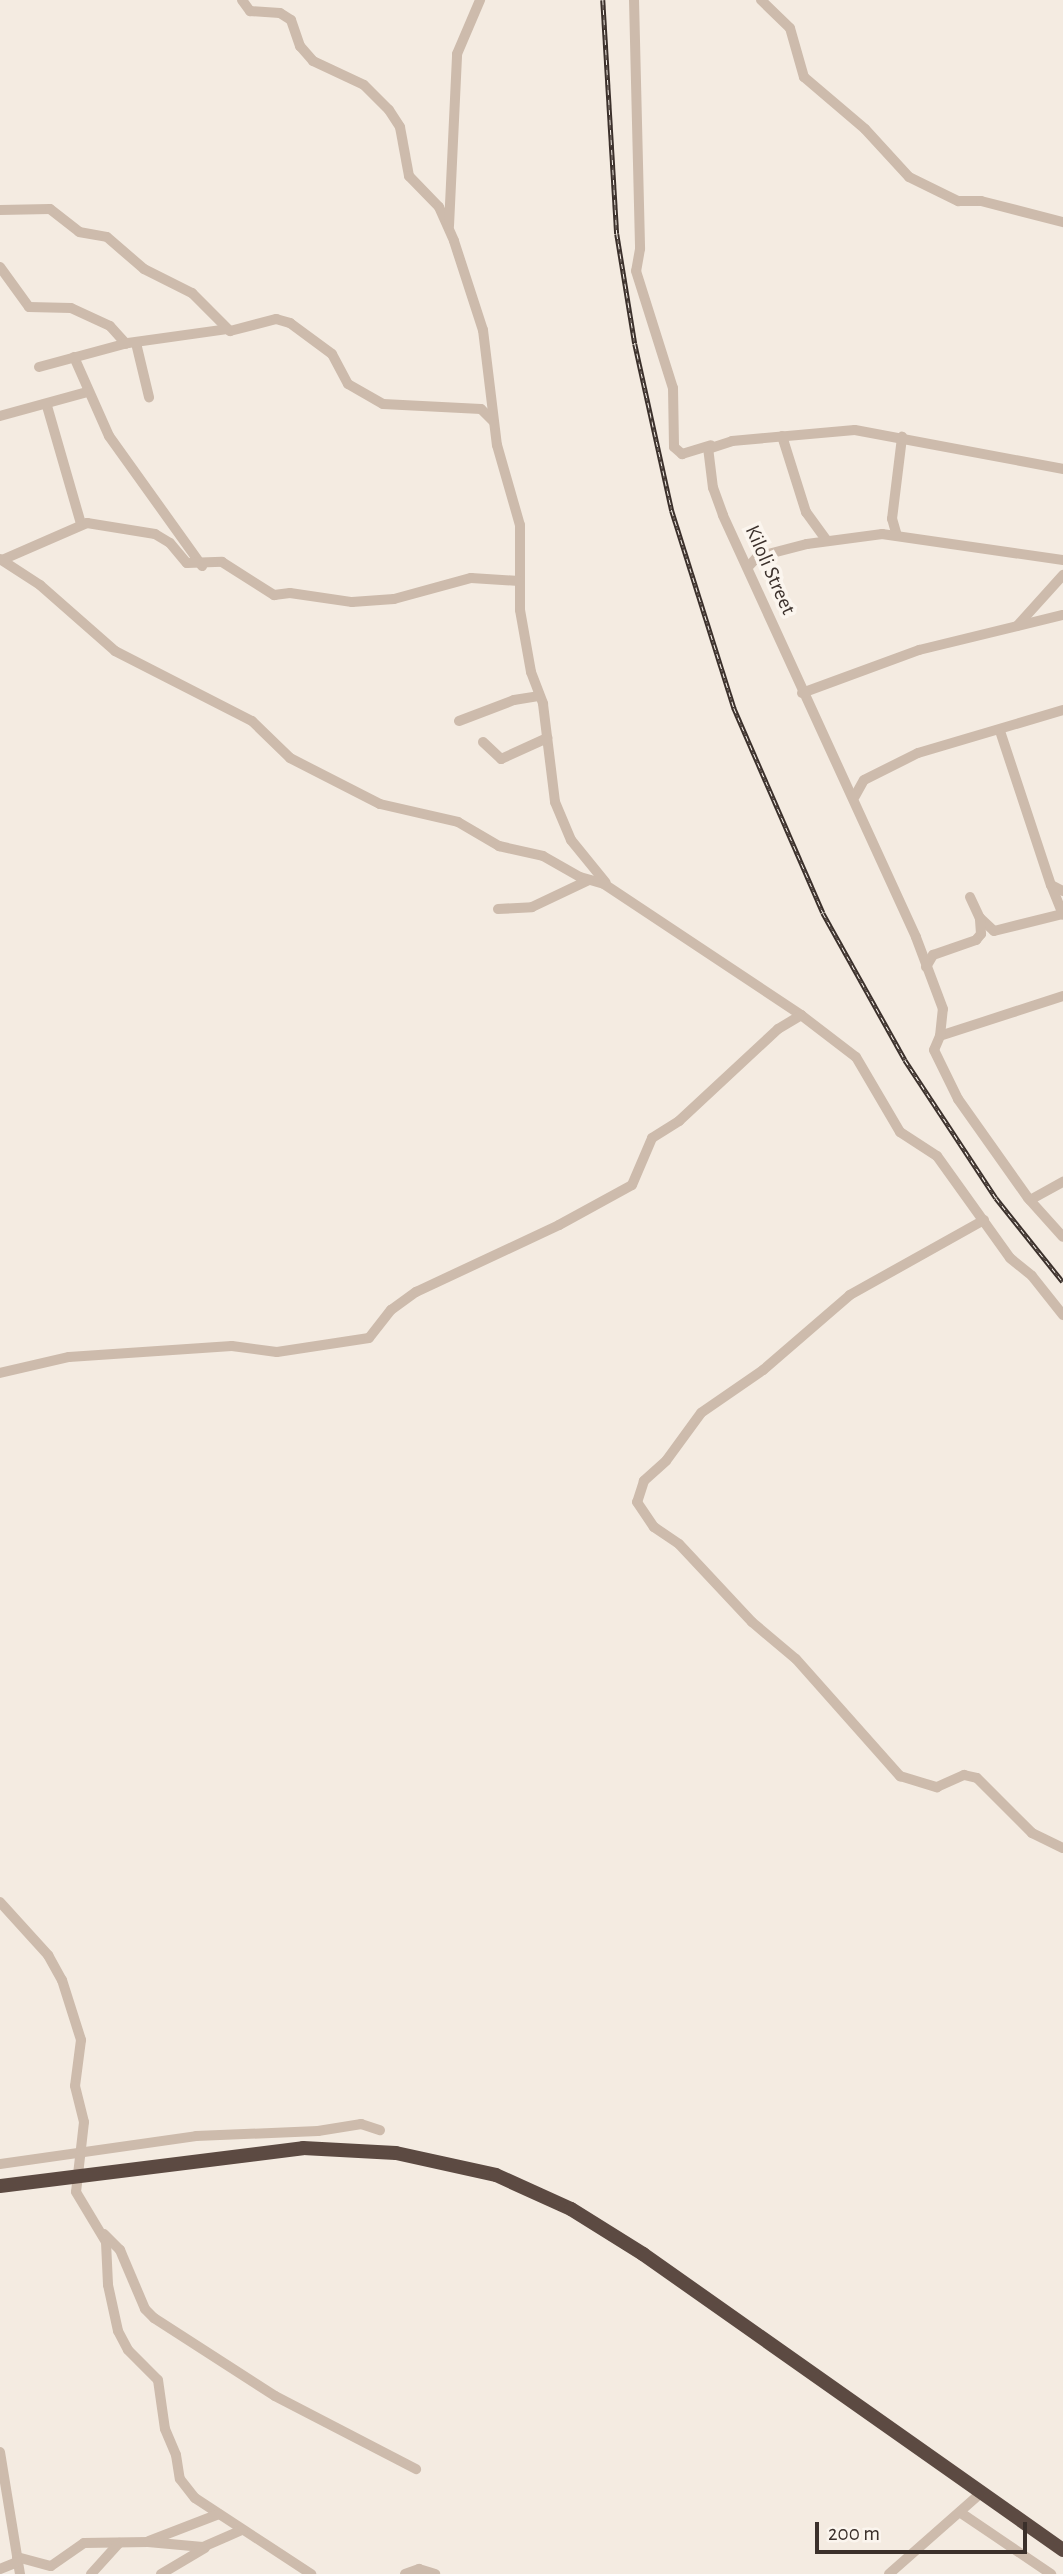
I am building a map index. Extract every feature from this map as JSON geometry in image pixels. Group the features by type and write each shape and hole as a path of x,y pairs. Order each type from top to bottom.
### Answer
{"highway":[{"path":"0,2186 82,2173 303,2148 396,2153 496,2175 571,2209 643,2254 1063,2550"}],"street":[{"path":"242,0 250,11 277,13 291,20 300,46 313,61 364,85 389,110 400,127 409,176 431,196 449,230 483,330 493,422 520,525 519,581 524,637 540,696 554,794 566,831 608,886"},
{"path":"449,230 457,54 480,0"},
{"path":"634,0 640,249 636,271 673,388 674,447 682,454 711,445 847,430 902,437 1063,469"},
{"path":"761,0 790,28 804,77 865,129 909,177 929,191 958,201 981,201 1063,222"},
{"path":"0,211 50,209 79,232 107,237 144,269 192,293 228,330"},
{"path":"0,267 29,307 71,308 110,326 131,343 149,397"},
{"path":"38,367 131,343 286,321 332,354 348,384 379,402 481,410 493,422"},
{"path":"74,357 87,392 123,460 202,566"},
{"path":"0,416 47,407 87,392"},
{"path":"47,407 81,524"},
{"path":"782,436 806,512 826,540"},
{"path":"897,536 892,519 902,437"},
{"name":"Kiloli Street","path":"711,445 713,491 749,566 802,693 855,796 943,1009 940,1036 934,1050 951,1087 1030,1200 1063,1237"},
{"path":"1,560 81,524 155,534 170,543 187,563 202,566 222,562 274,595 290,593 352,602 394,599 471,578 519,581"},
{"path":"749,566 757,557 826,540 897,536 1063,560"},
{"path":"1,560 40,585 115,651 252,721 290,758 380,804 458,822 499,846 543,856 589,880 608,886 800,1015 856,1057 900,1132 937,1156 1010,1258 1032,1276 1063,1315"},
{"path":"1017,626 1063,575"},
{"path":"802,693 883,661 1063,615"},
{"path":"459,721 514,700 540,696"},
{"path":"855,796 864,780 901,761 1063,710"},
{"path":"970,897 980,918 994,931 1063,915 1000,731"},
{"path":"483,742 502,759 547,738"},
{"path":"498,909 532,907 589,880"},
{"path":"1051,885 1063,891"},
{"path":"926,967 933,955 976,940 981,934 980,918"},
{"path":"940,1036 1063,996"},
{"path":"0,1373 69,1357 232,1346 277,1352 369,1338 391,1310 416,1292 456,1270 559,1225 632,1185 652,1138 679,1121 778,1029 800,1015"},
{"path":"1030,1200 1063,1182"},
{"path":"984,1220 849,1295 763,1370 701,1413 666,1461 644,1481 637,1502 654,1527 679,1544 752,1622 796,1660 900,1776 937,1787 964,1775 976,1778 1032,1833 1063,1848"},
{"path":"0,1902 35,1938 62,1980 80,2040 75,2086 83,2112 82,2173 76,2192 101,2231 120,2250 145,2309 154,2318 275,2396 416,2469"},
{"path":"0,2164 81,2150 196,2136 318,2131 362,2124 380,2130"},
{"path":"101,2231 118,2331 128,2350 157,2377 164,2429 176,2455 180,2479 190,2494 311,2574"},
{"path":"0,2452 20,2574"},
{"path":"889,2574 982,2492"},
{"path":"961,2513 1051,2574"},
{"path":"148,2542 219,2514"},
{"path":"160,2574 242,2530"},
{"path":"0,2569 17,2559 51,2566 81,2544 148,2542 209,2546"},
{"path":"92,2574 119,2543"},
{"path":"405,2574 419,2569 435,2574"}],"railway":[{"path":"603,0 617,234 635,344 672,511 734,708 823,913 905,1060 996,1198 1063,1282"}]}
